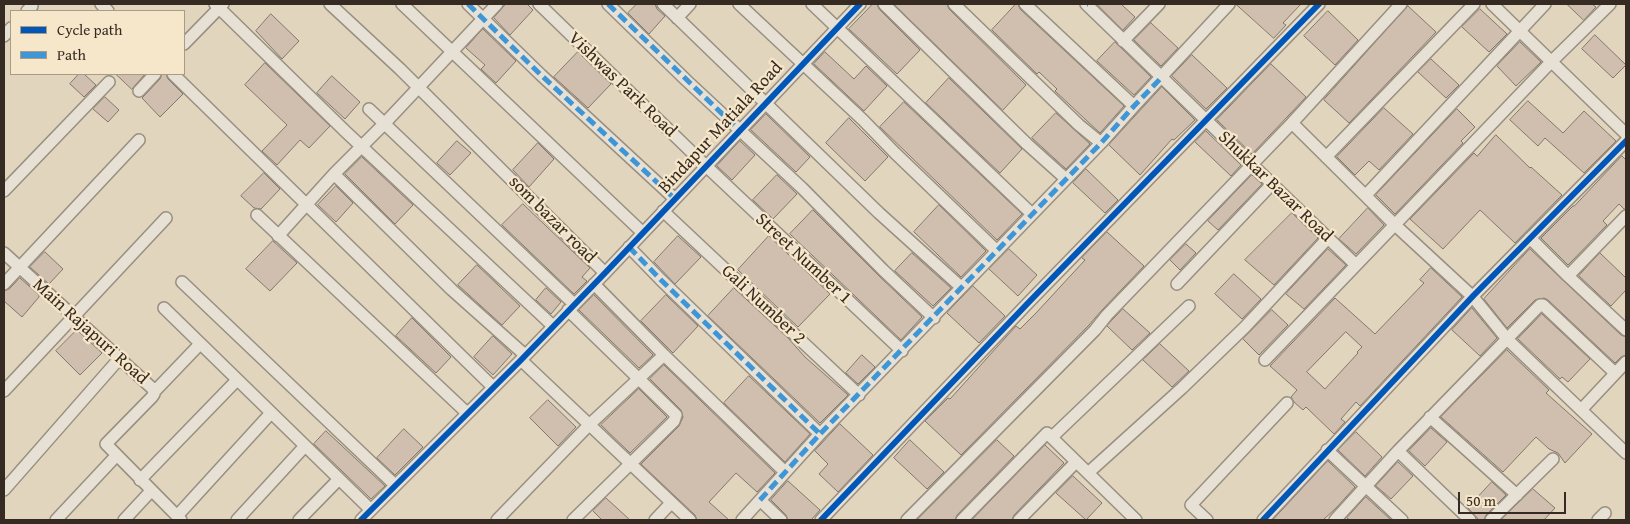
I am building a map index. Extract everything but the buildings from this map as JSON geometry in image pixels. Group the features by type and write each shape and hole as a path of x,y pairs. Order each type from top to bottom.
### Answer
{"street":[{"name":"som bazar road","path":"330,4 418,87 605,272 361,520"},
{"path":"402,4 643,233"},
{"path":"468,4 675,199"},
{"path":"278,236 334,174 385,124 497,4"},
{"name":"Vishwas Park Road","path":"539,4 706,166"},
{"path":"608,4 802,188 934,318"},
{"path":"663,4 879,213 961,287"},
{"path":"677,18 690,4"},
{"path":"739,4 803,63 997,251"},
{"path":"812,4 1032,214"},
{"name":"Bindapur Matiala Road","path":"605,272 665,213 675,199 739,130 860,4"},
{"path":"884,4 1066,180"},
{"path":"954,4 1079,125 1102,143"},
{"path":"1025,4 1134,106"},
{"name":"Shukkar Bazar Road","path":"1087,4 1356,265"},
{"path":"1123,41 1159,4"},
{"path":"742,520 820,434 1102,143 1229,4"},
{"path":"821,520 1028,303 1319,4"},
{"path":"907,520 1095,330 1106,315 1292,123 1401,4"},
{"path":"1326,157 1474,4"},
{"path":"1492,4 1552,60 1626,134"},
{"path":"1366,195 1545,4"},
{"path":"1265,360 1552,60 1610,4"},
{"path":"185,43 219,5 362,147 553,326"},
{"path":"139,91 154,75"},
{"path":"174,75 493,387"},
{"path":"4,190 109,82"},
{"path":"369,109 449,184 676,415 674,420 573,520"},
{"path":"1292,123 1394,224 1472,297 1506,339 1626,452"},
{"path":"4,284 139,140"},
{"path":"1263,520 1472,297 1626,141"},
{"name":"Street Number 1","path":"706,166 902,351"},
{"path":"334,174 523,357 630,464 690,520"},
{"path":"1177,284 1272,184"},
{"name":"Gali Number 2","path":"665,213 859,395"},
{"path":"257,215 467,413"},
{"path":"1568,276 1626,216"},
{"path":"4,390 166,218"},
{"path":"1088,473 1182,388 1245,327 1328,238"},
{"path":"1530,238 1626,330"},
{"path":"629,247 820,434"},
{"name":"Main Rajapuri Road","path":"4,253 154,392 152,397 107,442 106,446 116,456"},
{"path":"182,282 395,485"},
{"path":"594,284 785,472"},
{"path":"1341,518 1398,450 1540,305 1543,305 1615,373"},
{"path":"1052,437 1189,306"},
{"path":"164,308 371,510"},
{"path":"154,392 200,344"},
{"path":"497,520 590,425 664,354"},
{"path":"4,490 120,359"},
{"path":"1581,410 1626,362"},
{"path":"140,480 237,380"},
{"path":"1207,520 1191,505 1286,403"},
{"path":"56,520 116,456 179,518 271,413"},
{"path":"1430,417 1517,495"},
{"path":"962,520 1047,433 1136,520"},
{"path":"237,520 305,446"},
{"path":"1327,450 1402,520"},
{"path":"1398,450 1470,520"},
{"path":"1492,520 1553,459"},
{"path":"1019,520 1076,462"},
{"path":"299,520 339,479"},
{"path":"124,520 151,491"},
{"path":"760,500 781,520"},
{"path":"655,520 672,503"}],"marked path":[{"path":"468,4 541,75 675,199"},
{"path":"608,4 739,130"},
{"path":"760,500 820,434 1101,143 1163,76"},
{"path":"629,247 820,434"}],"cycle path":[{"path":"361,520 521,360 860,4"},
{"path":"821,520 1028,303 1319,4"},
{"path":"1263,520 1474,295 1626,141"}]}
